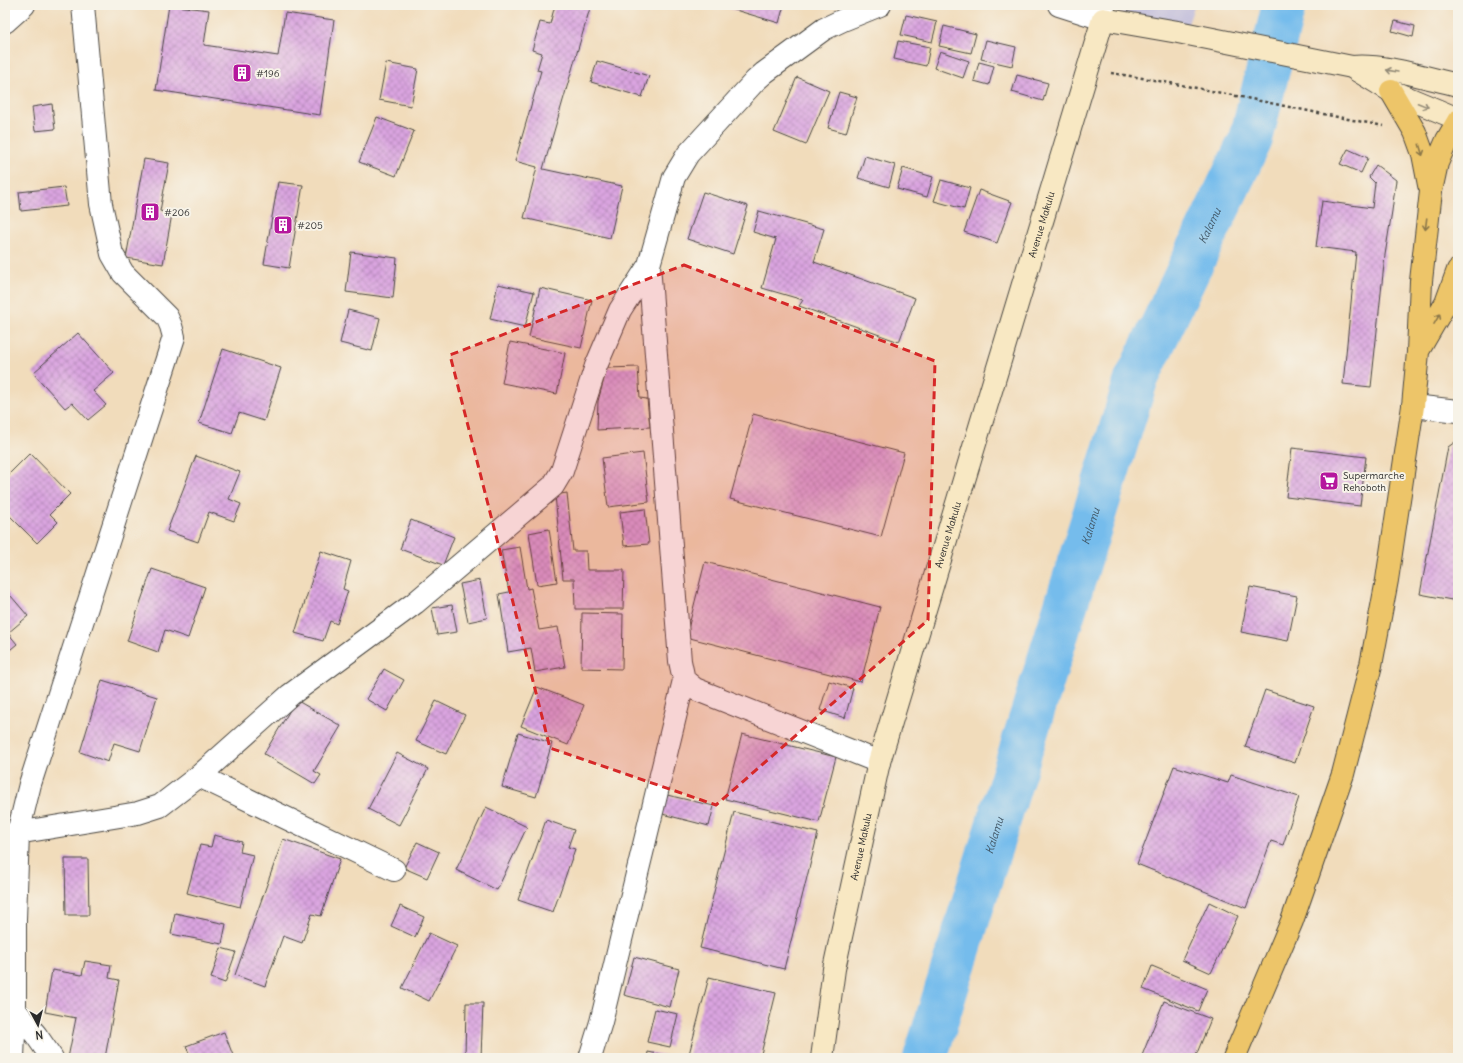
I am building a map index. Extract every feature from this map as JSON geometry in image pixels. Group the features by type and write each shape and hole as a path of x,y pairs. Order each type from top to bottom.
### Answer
{"highway":[{"path":"1391,91 1415,132 1423,154 1431,190"},
{"path":"1234,1058 1292,921 1343,774 1371,665 1384,595 1413,406 1418,352 1421,281 1431,190 1438,163 1447,140 1458,120"},
{"path":"1418,352 1446,303 1458,270"}],"main road":[{"path":"1103,12 1178,32 1342,65 1365,66 1458,85"},
{"name":"Avenue Makulu","path":"822,1058 834,968 878,762 1088,70 1103,12"},
{"path":"1342,65 1391,91 1458,120"}],"street":[{"path":"5,22 24,5"},
{"path":"13,1058 15,1010 10,921 12,834 30,784 174,337 172,326 167,317 123,272 112,254 101,204 83,5"},
{"path":"12,834 138,813 160,806 199,776 290,695 415,604 553,486 562,471 596,366 620,310 649,265 674,177 688,154 764,73 824,29 880,5"},
{"path":"1059,5 1103,12"},
{"path":"590,1058 601,1022 684,680 679,653 649,265"},
{"path":"1413,406 1458,411"},
{"path":"684,680 694,689 878,762"},
{"path":"199,776 394,870"},
{"path":"15,1010 36,1034 52,1058"}],"path":[{"path":"1088,70 1167,81 1320,114 1415,132"}],"highlighted area":[{"path":"684,265 935,361 928,620 716,805 550,748 450,355"}],"shaded area":[{"path":"1099,5 1195,5 1187,26 1099,8"}],"building":[{"name":"#196","path":"169,5 209,10 204,45 278,56 285,13 334,20 320,115 156,90"},
{"path":"555,5 578,5 590,8 543,169 622,186 610,238 524,218 537,167 515,161 541,71 537,70 542,53 532,50 540,22 550,24"},
{"path":"726,5 784,5 779,23 725,7"},
{"path":"906,15 937,22 932,42 901,35"},
{"path":"1395,21 1415,26 1413,37 1392,31"},
{"path":"944,26 976,34 971,53 939,46"},
{"path":"986,40 1016,47 1012,66 981,59"},
{"path":"898,41 930,47 926,66 894,59"},
{"path":"940,51 969,61 963,78 934,68"},
{"path":"597,61 649,76 642,97 591,82"},
{"path":"979,62 994,66 989,85 974,81"},
{"path":"386,63 418,69 411,106 379,100"},
{"path":"1017,75 1048,83 1043,101 1012,92"},
{"path":"797,77 829,91 806,145 774,132"},
{"path":"839,92 857,97 846,133 828,128"},
{"path":"52,104 55,129 35,131 32,107"},
{"path":"377,117 414,131 396,176 359,162"},
{"path":"1348,149 1368,158 1361,173 1340,164"},
{"path":"865,156 895,165 889,187 858,178"},
{"name":"#206","path":"144,159 169,163 160,211 172,214 163,264 126,258"},
{"path":"1376,165 1396,180 1385,255 1371,387 1343,384 1356,252 1316,247 1322,201 1372,208 1375,183 1369,177"},
{"path":"903,168 933,177 927,197 897,189"},
{"path":"941,180 970,188 964,209 934,201"},
{"name":"#205","path":"278,182 303,185 289,268 264,264"},
{"path":"64,187 67,206 21,211 19,192"},
{"path":"979,190 1012,202 997,243 964,232"},
{"path":"703,192 748,206 733,254 687,239"},
{"path":"759,211 824,229 814,262 915,298 899,342 799,306 803,300 762,288 776,239 753,232"},
{"path":"351,252 397,258 393,298 346,292"},
{"path":"498,284 534,292 525,327 490,319"},
{"path":"540,288 592,300 581,348 529,337"},
{"path":"348,310 380,318 372,351 340,343"},
{"path":"78,333 114,373 93,391 106,405 88,420 72,403 65,408 33,373"},
{"path":"510,342 565,353 557,394 502,383"},
{"path":"223,349 281,368 264,421 239,413 232,433 199,423"},
{"path":"638,367 640,398 647,399 650,427 597,430 598,401 607,368"},
{"path":"753,414 904,453 881,537 730,499"},
{"path":"1458,440 1457,601 1420,594 1448,447"},
{"path":"1292,448 1366,457 1360,506 1286,497"},
{"path":"30,453 70,494 50,514 58,522 37,543 5,511 5,478"},
{"path":"643,453 649,502 608,507 602,458"},
{"path":"196,456 240,472 229,499 241,504 234,521 209,512 198,542 167,531"},
{"path":"567,493 573,551 586,551 587,570 624,570 623,609 575,609 574,579 563,579 555,495"},
{"path":"645,509 649,544 624,546 620,512"},
{"path":"411,520 454,537 443,565 400,549"},
{"path":"549,529 557,582 537,585 529,533"},
{"path":"520,547 527,589 531,588 539,630 558,627 565,667 535,672 531,648 508,652 499,594 509,592 501,550"},
{"path":"321,551 351,561 343,589 348,591 337,624 330,621 323,641 295,633"},
{"path":"705,562 880,607 861,682 686,637"},
{"path":"152,569 205,587 188,638 165,630 158,652 127,641"},
{"path":"480,580 487,618 468,622 460,584"},
{"path":"1250,587 1297,596 1288,641 1241,632"},
{"path":"5,589 28,616 8,633 17,644 5,654"},
{"path":"452,605 457,632 437,635 432,608"},
{"path":"582,613 623,614 622,669 581,668"},
{"path":"384,669 404,680 387,711 366,699"},
{"path":"102,680 157,697 140,751 114,743 108,762 80,752"},
{"path":"829,681 853,688 845,718 820,710"},
{"path":"537,687 584,705 568,745 521,726"},
{"path":"1265,690 1314,706 1295,763 1245,747"},
{"path":"296,700 341,726 314,771 321,775 315,784 264,754"},
{"path":"436,701 465,715 446,754 416,741"},
{"path":"518,733 552,743 536,797 502,787"},
{"path":"742,734 836,757 819,822 725,799"},
{"path":"397,753 428,769 399,825 368,809"},
{"path":"1174,766 1228,783 1231,775 1299,797 1283,845 1271,841 1246,908 1137,864"},
{"path":"667,795 714,806 709,826 662,814"},
{"path":"486,807 527,827 497,890 456,870"},
{"path":"734,812 818,833 784,969 700,948"},
{"path":"546,820 574,830 568,847 575,849 553,912 518,900"},
{"path":"214,835 242,842 240,852 253,855 240,907 187,893 200,845 211,847"},
{"path":"283,839 340,859 321,916 312,914 302,943 283,936 265,986 235,975"},
{"path":"417,842 439,852 427,878 404,868"},
{"path":"65,859 88,859 89,915 66,915"},
{"path":"1209,902 1238,916 1211,973 1182,960"},
{"path":"400,906 424,917 415,937 391,926"},
{"path":"175,913 226,924 222,944 171,934"},
{"path":"429,933 457,946 429,1001 402,988"},
{"path":"221,948 236,952 225,983 211,978"},
{"path":"634,957 679,969 670,1007 624,995"},
{"path":"85,961 111,965 109,978 119,980 105,1058 68,1058 76,1018 45,1012 52,970 82,975"},
{"path":"1152,966 1207,989 1198,1011 1143,989"},
{"path":"709,977 776,993 760,1058 688,1058"},
{"path":"1164,1001 1211,1019 1195,1058 1141,1058"},
{"path":"466,1003 483,1003 481,1058 465,1058"},
{"path":"655,1009 678,1014 670,1047 647,1042"},
{"path":"224,1032 234,1058 191,1058 186,1046"},
{"path":"648,1052 674,1057 674,1058 647,1058"}],"waterway":[{"name":"Kalamu","path":"925,1058 1136,380 1251,139 1284,5"}],"place":[{"name":"#196","path":"242,73"},
{"name":"#206","path":"150,212"},
{"name":"#205","path":"283,225"},
{"name":"Supermarche Rehoboth","path":"1329,481"}]}
